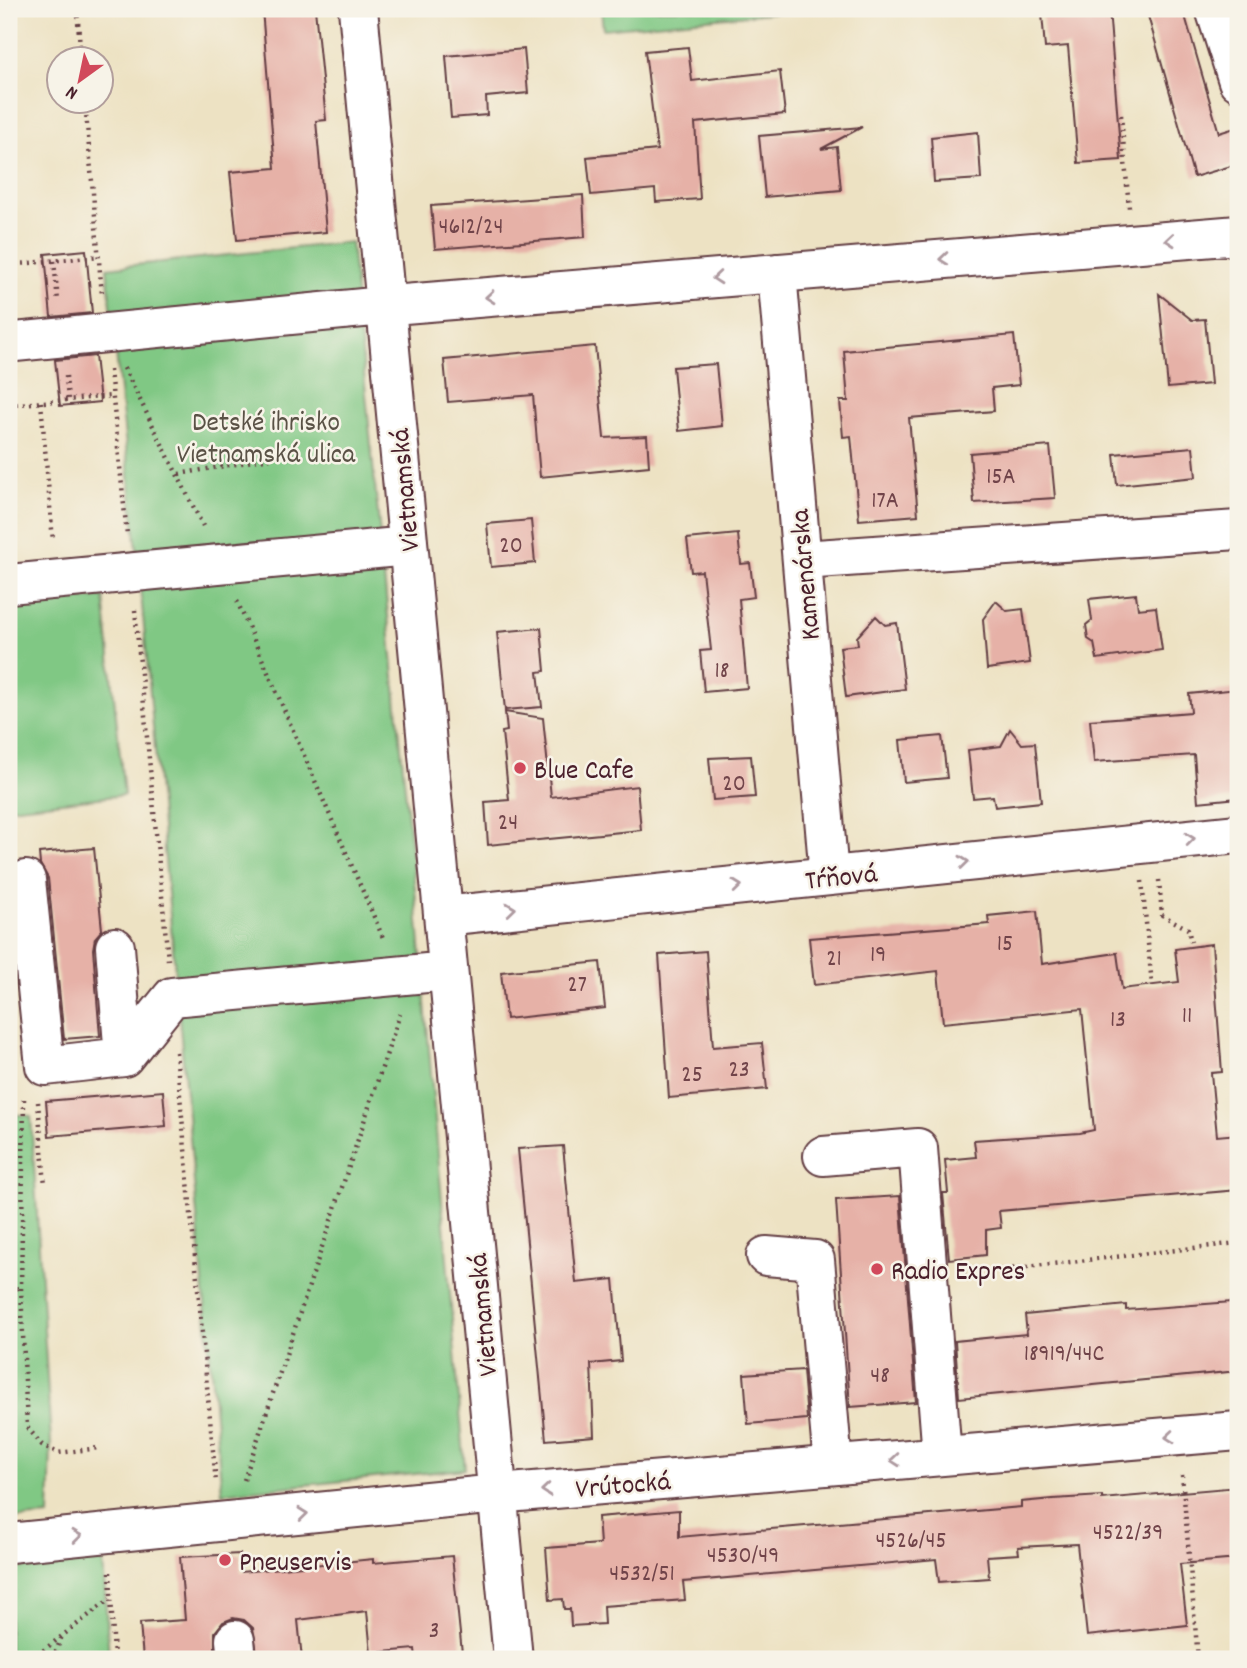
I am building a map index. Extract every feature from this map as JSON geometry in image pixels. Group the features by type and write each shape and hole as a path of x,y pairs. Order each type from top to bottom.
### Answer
{"street":[{"name":"Vietnamská","path":"358,9 513,1659"},
{"path":"1215,9 1235,61"},
{"path":"15,342 386,306 1238,235"},
{"name":"Kamenárska","path":"778,273 829,876"},
{"path":"802,560 1238,530"},
{"path":"9,584 408,546"},
{"name":"Tŕňová","path":"443,916 1238,835"},
{"path":"26,880 45,1066"},
{"path":"115,947 124,1057"},
{"path":"45,1066 124,1057 172,997 448,971"},
{"path":"9,1040 19,1040 45,1066"},
{"path":"823,1156 918,1148 942,1456"},
{"path":"766,1255 815,1260 833,1465"},
{"name":"Vrútocká","path":"9,1543 110,1532 224,1504 497,1494 1238,1431"}],"path":[{"path":"77,9 80,46"},
{"path":"1121,114 1129,209"},
{"path":"9,265 99,256 86,116"},
{"path":"106,334 224,1504"},
{"path":"106,334 180,474 221,564 399,974 406,998 224,1504"},
{"path":"9,405 112,396"},
{"path":"41,402 56,580"},
{"path":"180,474 270,458"},
{"path":"1159,876 1162,915 1188,929 1191,942"},
{"path":"1142,878 1152,985"},
{"path":"22,1116 21,1288 27,1427 42,1445 58,1454 99,1448"},
{"path":"39,1116 45,1185"},
{"path":"957,1274 1238,1243"},
{"path":"9,1289 21,1288"},
{"path":"1178,1436 1198,1659"},
{"path":"110,1532 110,1599 114,1659"},
{"path":"32,1659 110,1599"},
{"path":"53,1659 62,1635"}],"green space":[{"path":"601,9 811,9 603,29"},
{"name":"Detské ihrisko Vietnamská ulica","path":"351,242 417,910 465,1469 222,1493 138,560 107,268"},
{"path":"104,597 124,795 9,808 9,606"},
{"path":"9,1114 31,1116 51,1443 49,1516 9,1519"},
{"path":"103,1560 109,1659 9,1659 9,1569"}],"building":[{"path":"262,9 315,9 326,120 316,121 326,232 237,240 230,172 275,168"},
{"path":"1109,9 1121,160 1078,163 1068,46 1045,48 1042,14"},
{"path":"1146,9 1183,9 1219,133 1238,127 1238,164 1194,177"},
{"path":"688,47 692,81 780,71 785,114 695,123 700,199 656,202 655,189 591,195 587,157 657,150 645,51"},
{"path":"524,49 528,93 486,97 487,115 451,118 446,56"},
{"path":"862,127 821,149 837,147 841,190 765,197 759,136"},
{"path":"978,132 981,179 934,182 931,137"},
{"path":"583,195 585,237 435,249 431,206"},
{"path":"86,250 92,313 51,317 45,254"},
{"path":"1159,294 1192,320 1205,319 1211,384 1168,388"},
{"path":"1014,335 1019,385 992,388 994,411 909,418 918,515 859,520 851,436 843,437 840,401 848,401 844,351"},
{"path":"595,346 604,438 647,436 649,466 540,477 533,395 448,402 444,360"},
{"path":"95,356 100,402 60,406 55,360"},
{"path":"716,364 722,426 679,431 673,367"},
{"path":"1050,446 1055,498 974,503 970,453"},
{"path":"1193,447 1196,477 1117,485 1114,454"},
{"path":"531,520 535,563 491,567 487,524"},
{"path":"738,534 741,564 750,563 754,597 739,599 747,688 704,692 700,651 711,650 702,571 691,572 687,539"},
{"path":"1136,594 1138,609 1156,607 1162,650 1097,659 1094,643 1088,639 1086,625 1092,620 1089,599"},
{"path":"996,601 1007,611 1023,609 1030,663 987,669 983,619"},
{"path":"876,616 885,625 897,623 905,689 846,697 840,647 858,645 857,637"},
{"path":"541,628 545,671 538,672 542,707 505,710 497,632"},
{"path":"1238,689 1238,751 1235,751 1238,798 1198,802 1194,755 1094,762 1090,720 1191,712 1189,694"},
{"path":"505,712 543,718 551,797 637,786 641,830 488,845 485,802 509,800 502,732 507,731"},
{"path":"1010,729 1022,744 1035,743 1041,802 995,807 993,796 973,798 968,750 1001,746"},
{"path":"942,736 947,778 904,782 900,740"},
{"path":"751,756 755,797 713,800 709,758"},
{"path":"94,848 102,930 95,938 93,949 100,1036 64,1039 48,878 40,864 39,853"},
{"path":"1037,911 1042,964 1117,953 1122,989 1179,982 1175,949 1212,944 1222,1072 1211,1073 1217,1136 1238,1134 1238,1190 999,1211 1001,1228 986,1230 986,1255 949,1259 943,1193 948,1193 945,1160 976,1157 974,1140 1094,1130 1082,1009 943,1023 938,971 814,985 809,938 989,924 988,916"},
{"path":"706,951 713,1047 762,1043 767,1089 669,1098 659,955"},
{"path":"600,962 605,1008 506,1019 501,972"},
{"path":"163,1091 166,1126 49,1136 46,1101"},
{"path":"563,1146 576,1283 614,1279 621,1361 591,1364 594,1436 546,1440 518,1149"},
{"name":"Radio Expres","path":"900,1196 916,1402 850,1407 836,1200"},
{"path":"1232,1302 1233,1315 1238,1315 1238,1371 959,1398 955,1341 1027,1334 1025,1315 1126,1305 1126,1310"},
{"path":"803,1370 807,1419 748,1424 744,1374"},
{"path":"1238,1487 1238,1559 1180,1564 1187,1625 1087,1636 1077,1544 1018,1547 1019,1554 987,1556 989,1578 939,1582 936,1559 683,1582 685,1600 603,1606 604,1624 571,1626 570,1609 564,1609 563,1599 550,1600 546,1548 600,1544 598,1517 679,1510 679,1537 1021,1507 1021,1502 1053,1499 1102,1496 1102,1499"},
{"path":"240,1554 241,1572 373,1559 373,1563 452,1556 462,1653 416,1657 415,1649 371,1653 367,1611 298,1620 302,1659 258,1659 253,1628 244,1620 233,1618 223,1622 215,1632 215,1659 143,1659 140,1623 185,1620 180,1557"}],"place":[{"name":"Blue Cafe","path":"520,768"},
{"name":"Radio Expres","path":"877,1269"},
{"name":"Pneuservis","path":"225,1560"}]}
